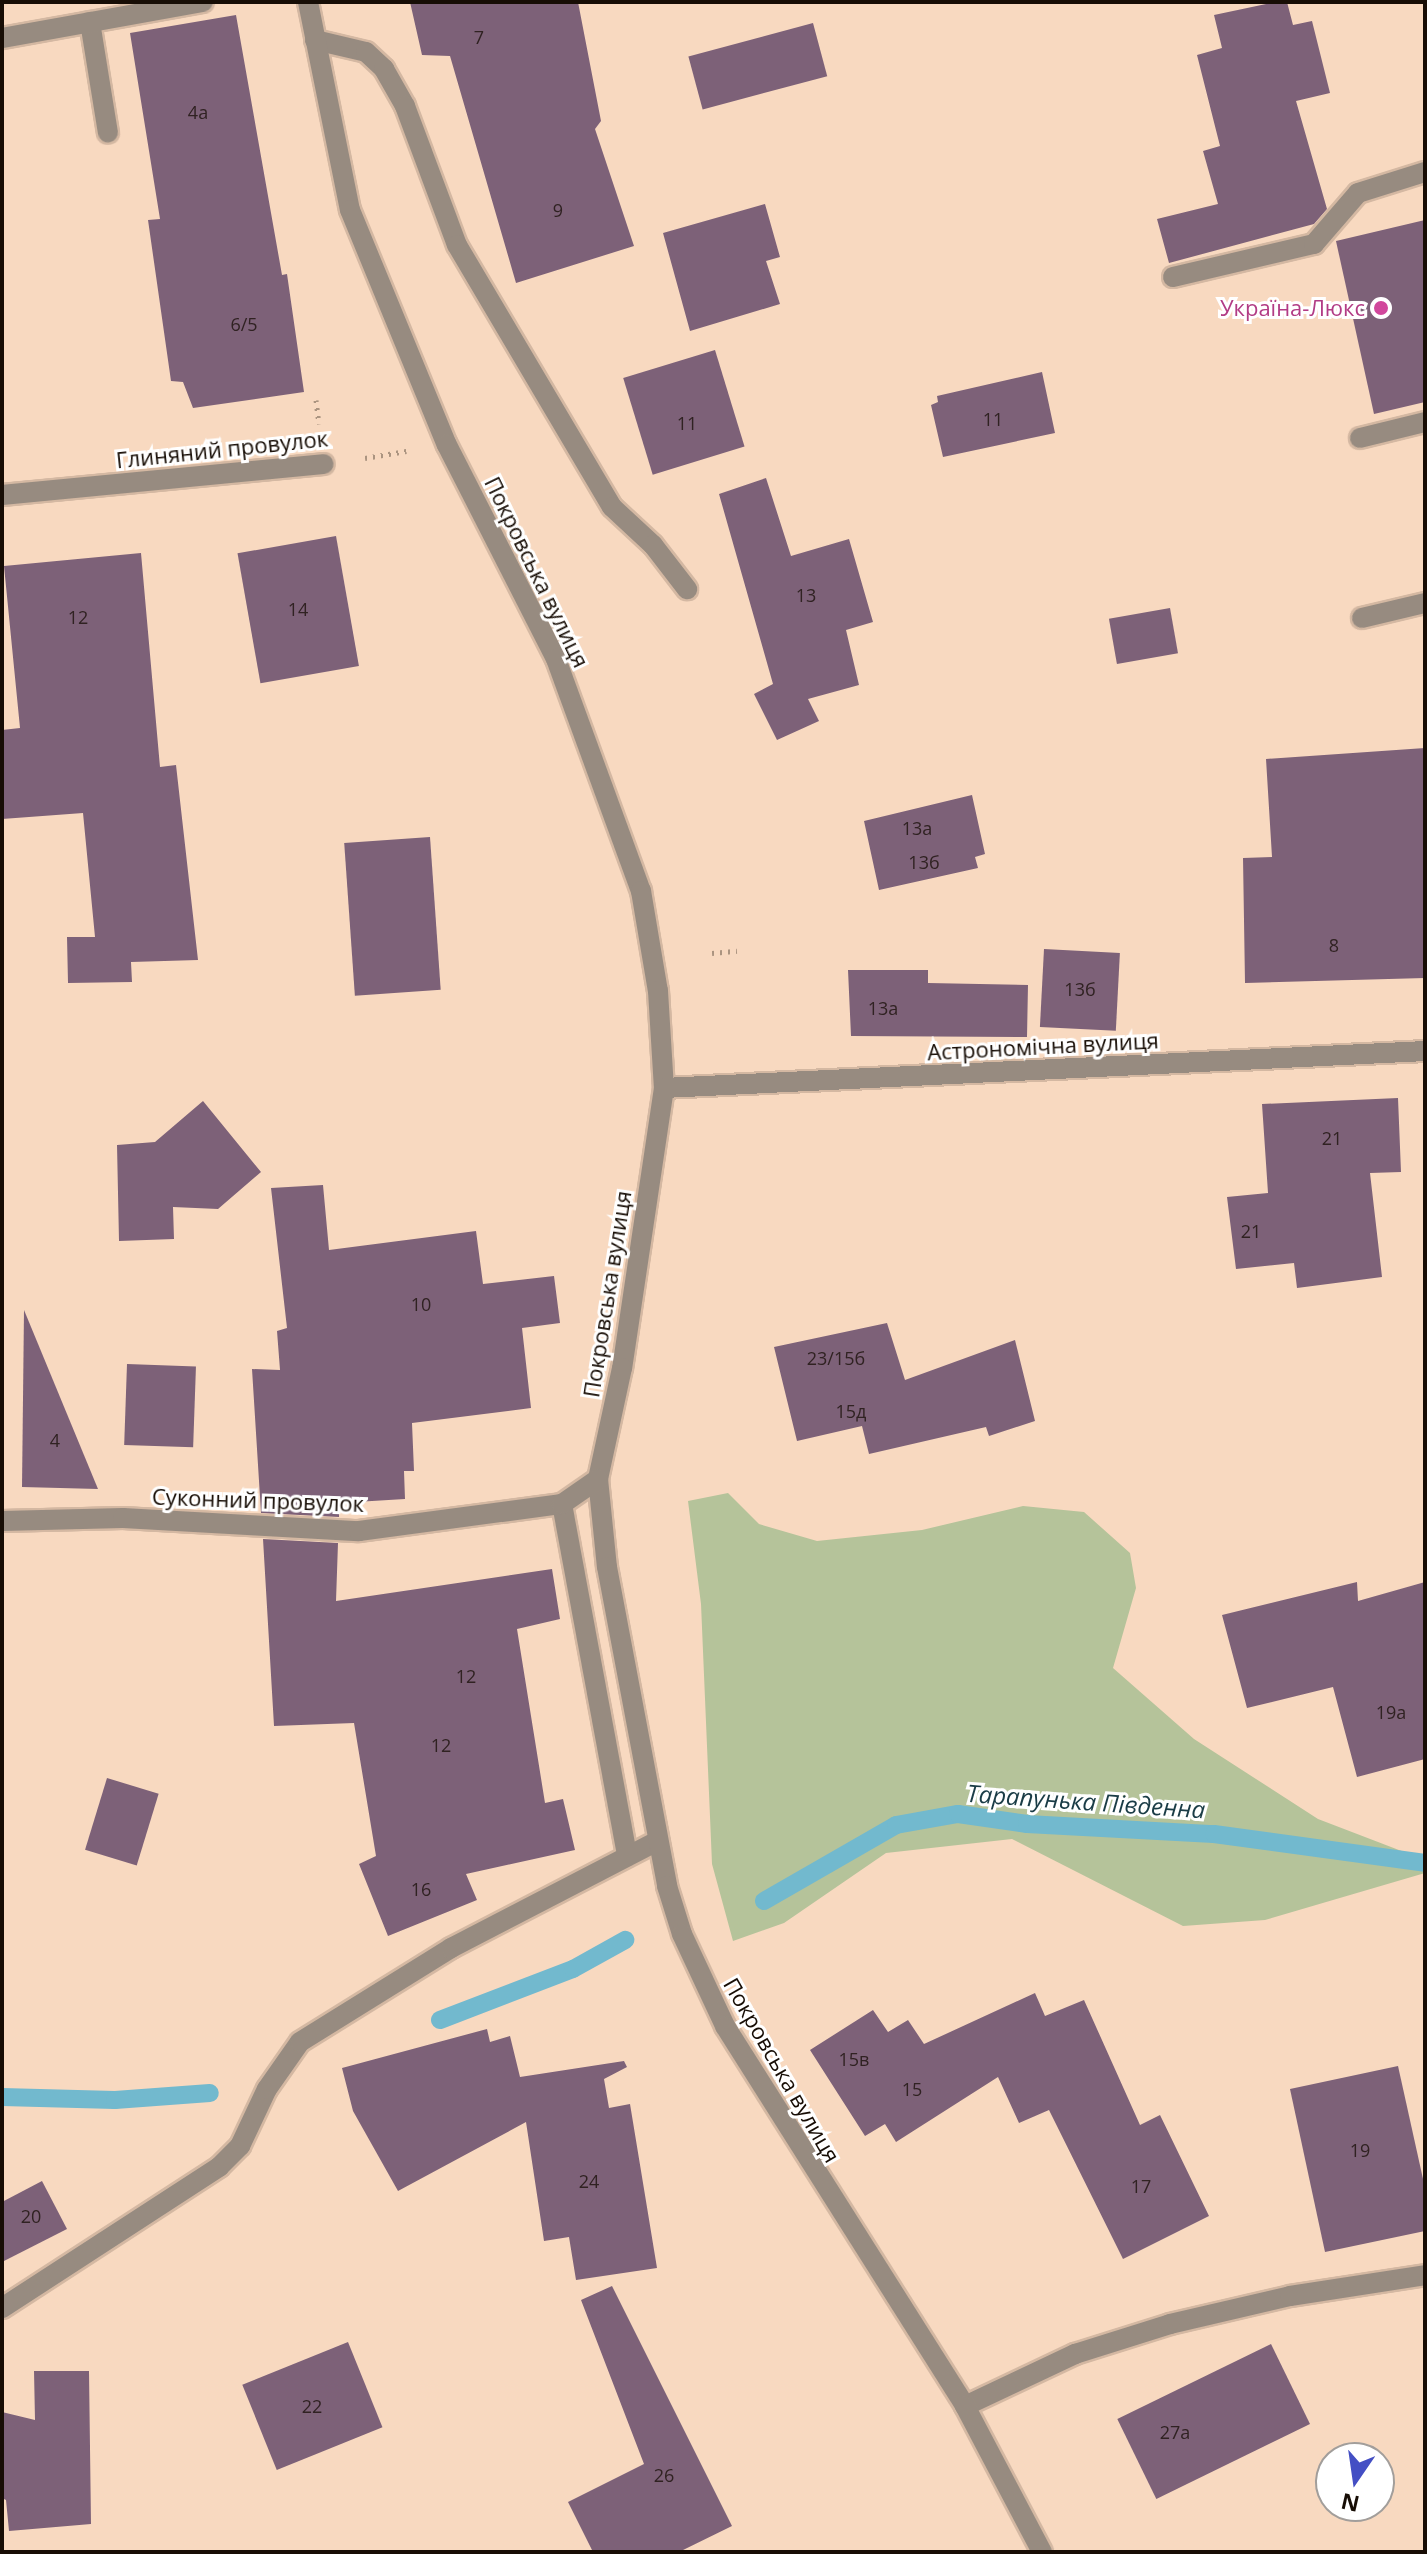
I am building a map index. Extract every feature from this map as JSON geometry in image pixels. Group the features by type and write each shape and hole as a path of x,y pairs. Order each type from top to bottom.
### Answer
{"street":[{"path":"2,38 203,2"},
{"name":"Покровська вулиця","path":"308,2 350,210 447,445 556,659 641,891 658,991 664,1088 622,1368 598,1479 607,1567 657,1841 682,1934 725,2026 965,2406 1042,2552"},
{"path":"90,22 108,133"},
{"path":"315,40 366,52 384,69 405,106 457,245 612,507 653,545 687,589"},
{"path":"1173,277 1314,244 1358,193 1425,172"},
{"path":"1360,438 1425,422"},
{"name":"Глиняний провулок","path":"2,495 324,464"},
{"path":"1362,618 1425,603"},
{"name":"Астрономічна вулиця","path":"664,1088 1425,1051"},
{"name":"Суконний провулок","path":"2,1521 123,1518 359,1531 562,1504 598,1479"},
{"path":"562,1504 627,1856"},
{"path":"2,2308 219,2167 240,2146 267,2089 300,2042 451,1948 657,1841"},
{"path":"965,2406 1075,2354 1170,2324 1290,2296 1425,2275"}],"path":[{"name":"Глиняний провулок","path":"324,464 447,445"},
{"path":"712,953 737,951"}],"green space":[{"path":"728,1493 759,1524 817,1541 922,1530 1023,1506 1084,1512 1130,1553 1136,1588 1113,1668 1194,1739 1318,1819 1425,1860 1425,1873 1265,1920 1183,1926 1012,1839 886,1853 784,1923 733,1941 712,1864 701,1604 688,1501"}],"building":[{"path":"410,2 578,2 601,121 595,129 634,246 516,283 450,56 422,55"},
{"path":"1287,2 1293,25 1312,21 1330,93 1296,101 1327,209 1314,224 1169,263 1157,219 1218,204 1203,151 1220,146 1197,55 1222,48 1214,15"},
{"path":"236,15 282,275 287,274 304,392 193,408 183,382 171,381 148,220 160,219 130,33"},
{"path":"813,23 827,76 703,110 688,56"},
{"path":"765,204 780,257 766,261 780,304 690,331 663,233"},
{"name":"Україна-Люкс","path":"1425,220 1425,402 1374,414 1336,241"},
{"path":"715,350 745,447 653,475 623,378"},
{"path":"1042,372 1055,433 943,457 931,405 938,402 937,396"},
{"path":"766,478 791,556 849,539 873,622 846,630 859,685 808,699 819,721 777,740 754,694 773,684 719,494"},
{"path":"336,536 359,666 260,683 238,553"},
{"path":"141,553 160,767 176,765 198,960 131,962 132,982 68,983 67,937 95,937 83,813 2,819 2,730 20,728 4,566"},
{"path":"1170,608 1178,653 1117,664 1109,619"},
{"path":"1425,748 1425,978 1245,983 1243,858 1272,857 1266,759"},
{"path":"972,795 985,854 975,857 978,868 879,890 864,821"},
{"path":"430,837 441,990 355,996 344,843"},
{"path":"1044,949 1120,953 1116,1031 1040,1027"},
{"path":"848,970 928,970 928,983 1028,985 1027,1037 851,1036"},
{"path":"1398,1098 1401,1172 1370,1173 1382,1277 1297,1288 1294,1263 1236,1269 1227,1197 1268,1193 1262,1104"},
{"path":"203,1101 261,1172 218,1209 173,1207 174,1239 119,1241 117,1145 155,1142"},
{"path":"323,1185 329,1250 476,1231 483,1284 554,1276 560,1323 522,1328 531,1408 412,1423 414,1471 404,1471 405,1499 339,1503 339,1517 261,1513 252,1369 280,1370 277,1331 287,1328 271,1188"},
{"path":"24,1310 98,1489 22,1487"},
{"path":"887,1323 905,1380 1015,1340 1035,1421 989,1436 986,1427 869,1454 862,1426 797,1441 774,1347"},
{"path":"127,1364 196,1366 193,1447 124,1445"},
{"path":"263,1539 338,1543 336,1601 552,1569 560,1619 517,1629 545,1803 563,1799 575,1850 466,1874 477,1900 388,1936 359,1864 376,1856 354,1723 274,1726"},
{"path":"1357,1582 1358,1601 1425,1582 1425,1759 1357,1777 1333,1687 1247,1708 1222,1615"},
{"path":"107,1778 159,1794 137,1866 85,1850"},
{"path":"1035,1993 1045,2016 1084,2000 1140,2125 1160,2115 1209,2216 1123,2259 1049,2110 1019,2123 998,2077 896,2142 885,2124 865,2136 810,2050 873,2010 888,2032 908,2020 924,2044"},
{"path":"487,2029 490,2042 510,2036 520,2077 624,2061 627,2067 604,2079 609,2108 630,2104 657,2268 576,2280 569,2237 544,2241 526,2122 398,2191 353,2111 342,2068"},
{"path":"1398,2066 1425,2188 1425,2231 1325,2252 1290,2089"},
{"path":"42,2181 67,2229 2,2262 2,2202"},
{"path":"612,2286 732,2526 679,2552 593,2552 568,2502 644,2464 581,2300"},
{"path":"348,2342 382,2427 277,2470 242,2385"},
{"path":"1271,2344 1310,2424 1156,2499 1117,2419"},
{"path":"34,2371 89,2371 91,2524 9,2531 6,2500 2,2498 2,2412 35,2420"}],"waterway":[{"name":"Тарапунька Південна","path":"764,1901 896,1825 958,1814 1027,1824 1214,1834 1425,1863"},
{"name":"Тарапунька Південна","path":"440,2020 573,1969 625,1940"},
{"name":"Тарапунька Південна","path":"2,2097 115,2100 210,2093"}],"place":[{"name":"Україна-Люкс","path":"1381,308"}]}
